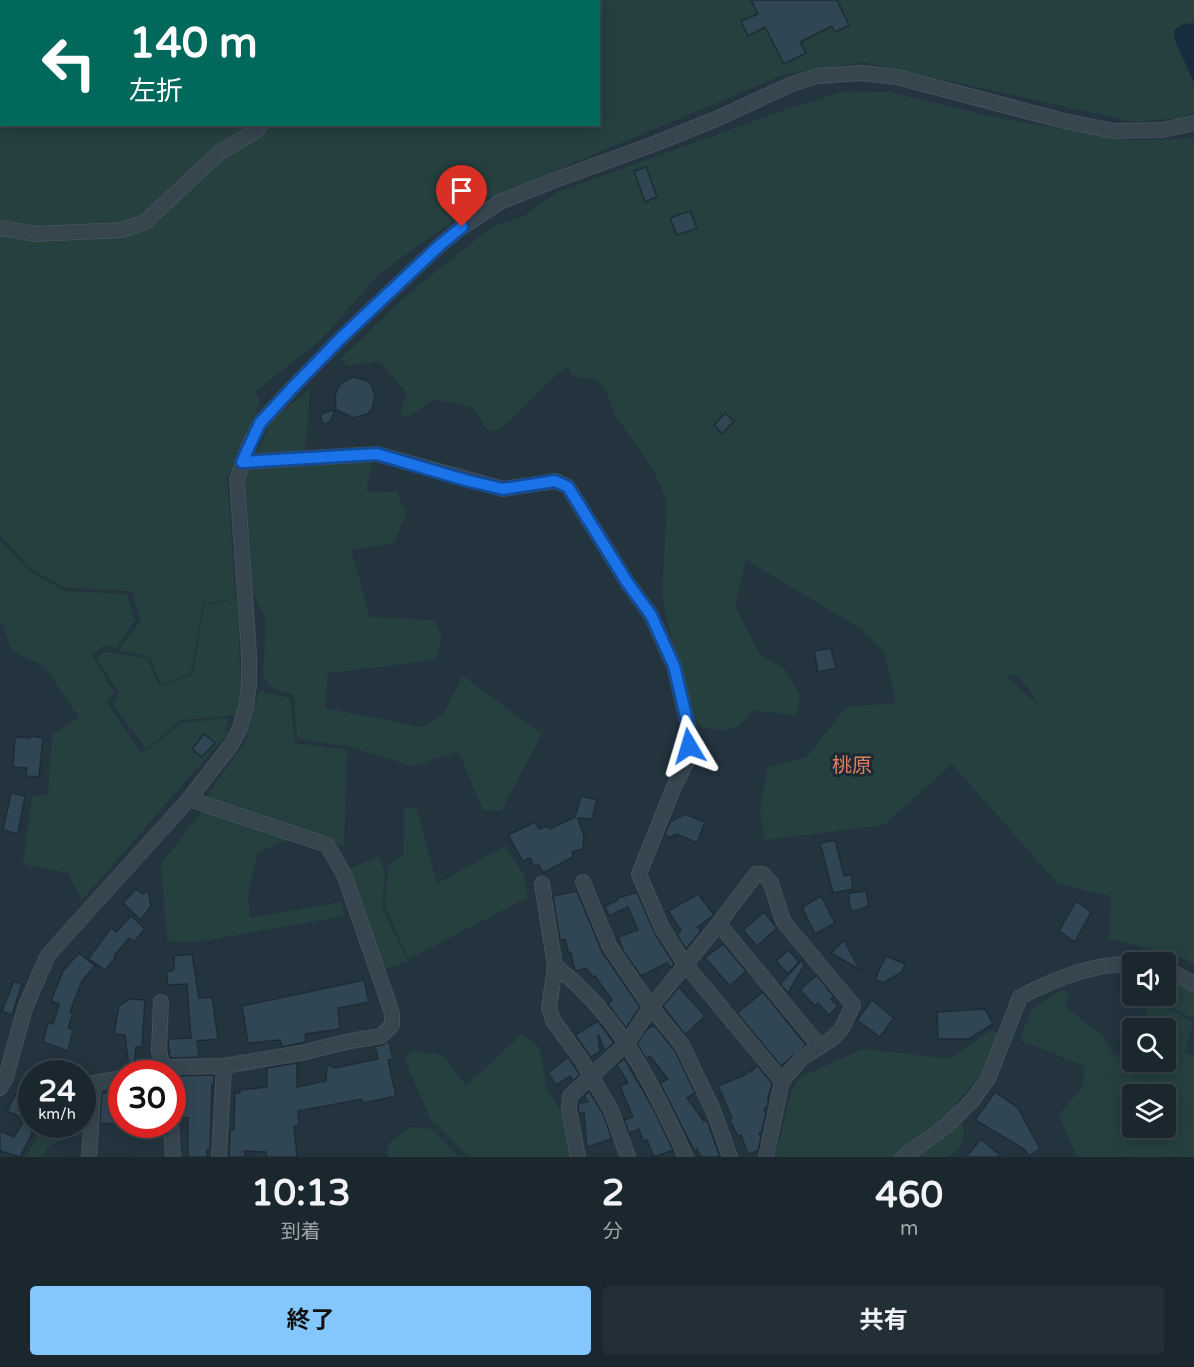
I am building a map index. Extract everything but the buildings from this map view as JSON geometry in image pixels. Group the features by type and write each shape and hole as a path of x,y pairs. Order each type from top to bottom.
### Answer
{"street":[{"path":"0,1088 6,1077 25,1008 48,955 189,799 231,745 240,728 249,684 249,654 237,479 242,462 260,423 349,331 462,227 500,202 654,144 792,84 817,76 839,73 897,76 1064,121 1114,130 1162,130 1194,123"},
{"path":"0,228 36,234 122,230 145,222 219,153 259,126"},
{"path":"242,462 377,454 503,489 555,481 568,487 627,582 651,615 674,666 690,733 688,758 639,874 662,928 685,964 782,1082"},
{"path":"186,1069 224,1066 302,1053 381,1036 392,1025 392,1013 344,874 327,845 189,799"},
{"path":"578,1157 569,1109 570,1096 627,1043 651,1008 756,874 763,874 771,883 783,921 853,1005 842,1028 834,1038 802,1058 782,1082 766,1157"},
{"path":"583,882 609,947 651,1008 682,1045 713,1110 730,1157"},
{"path":"542,884 555,966 549,1008 554,1020 611,1110 628,1157"},
{"path":"716,927 723,929 820,1047"},
{"path":"903,1157 945,1127 971,1102 988,1079 1020,997 1048,982 1082,971 1122,964"},
{"path":"555,966 577,982 627,1043 664,1109 686,1157"},
{"path":"1176,974 1194,984"},
{"path":"161,1002 159,1051 162,1060"},
{"path":"219,1157 224,1066"},
{"path":"89,1157 94,1083 108,1080"},
{"path":"171,1138 172,1157"}],"green space":[{"path":"600,0 1194,0 1194,113 1180,118 1134,122 863,62 783,75 478,203 379,274 322,339 255,392 260,402 227,477 236,598 203,604 191,673 161,684 150,657 118,650 141,621 131,591 65,588 31,569 0,535 0,126 600,126"},
{"path":"846,91 889,92 993,117 1126,140 1194,137 1194,964 1176,956 1176,952 1160,952 1109,938 1111,896 1058,884 952,764 884,825 765,840 760,813 767,768 807,757 846,707 896,703 884,652 858,627 746,560 735,606 760,655 785,669 800,696 796,716 752,710 739,726 724,731 701,727 688,715 662,596 667,500 652,468 615,415 608,395 596,379 573,377 568,367 565,367 498,431 487,430 473,408 435,399 407,417 400,413 407,393 379,361 347,366 340,359 414,289 492,227 524,216 555,193 790,108","holes":["1018,675 1041,708 1006,676"]},
{"path":"310,389 304,465 372,462 366,491 397,492 406,514 394,543 351,550 370,617 434,620 442,639 436,660 328,673 325,708 421,727 443,714 463,676 542,734 501,811 483,810 458,751 413,766 347,746 297,739 294,695 273,689 263,676 266,620 253,593 245,475 273,419"},
{"path":"0,540 28,570 64,591 127,594 135,620 116,648 104,645 92,655 114,693 107,703 142,754 182,723 228,718 226,735 82,900 68,873 23,864 32,797 48,794 52,735 79,718 44,666 12,651 0,619"},
{"path":"237,599 241,687 236,715 181,720 146,749 113,704 119,693 97,658 104,652 147,658 159,686 193,675 204,605"},
{"path":"259,691 290,698 295,743 347,750 344,846 205,798 246,741"},
{"path":"404,808 417,809 437,884 505,846 523,873 528,897 409,959 385,907 388,866 403,855"},
{"path":"202,811 288,840 257,853 248,896 250,918 342,902 344,916 198,942 167,941 161,864"},
{"path":"378,856 385,871 382,908 408,961 381,971 347,870"},
{"path":"1176,983 1194,990 1194,1019 1169,1006 1176,1006"},
{"path":"1062,990 1070,992 1065,1007 1101,1034 1114,1055 1122,1055 1122,1072 1176,1072 1176,1018 1146,1018 1148,1006 1165,1006 1193,1022 1185,1052 1194,1056 1194,1157 1077,1157 1059,1114 1083,1087 1085,1066 1020,1040 1031,1010"},
{"path":"991,1030 998,1033 982,1073 955,1104 964,1133 961,1144 949,1157 775,1157 791,1092 800,1077 863,1049 950,1059"},
{"path":"522,1034 540,1048 546,1087 563,1114 572,1157 469,1157 431,1120 404,1058 413,1051 443,1055 466,1086"},
{"path":"411,1127 432,1129 459,1157 388,1157 388,1144"},
{"path":"36,1138 63,1138 47,1148 42,1157 26,1157"}],"water":[{"path":"1194,23 1194,83 1174,38 1175,29 1184,24"}],"district":[{"name":"桃原","path":"852,766"}],"route":[{"path":"462,227 341,338 295,385 260,423 242,462 377,454 503,489 555,481 568,487 627,582 651,615 674,666 690,733 689,746"}]}
